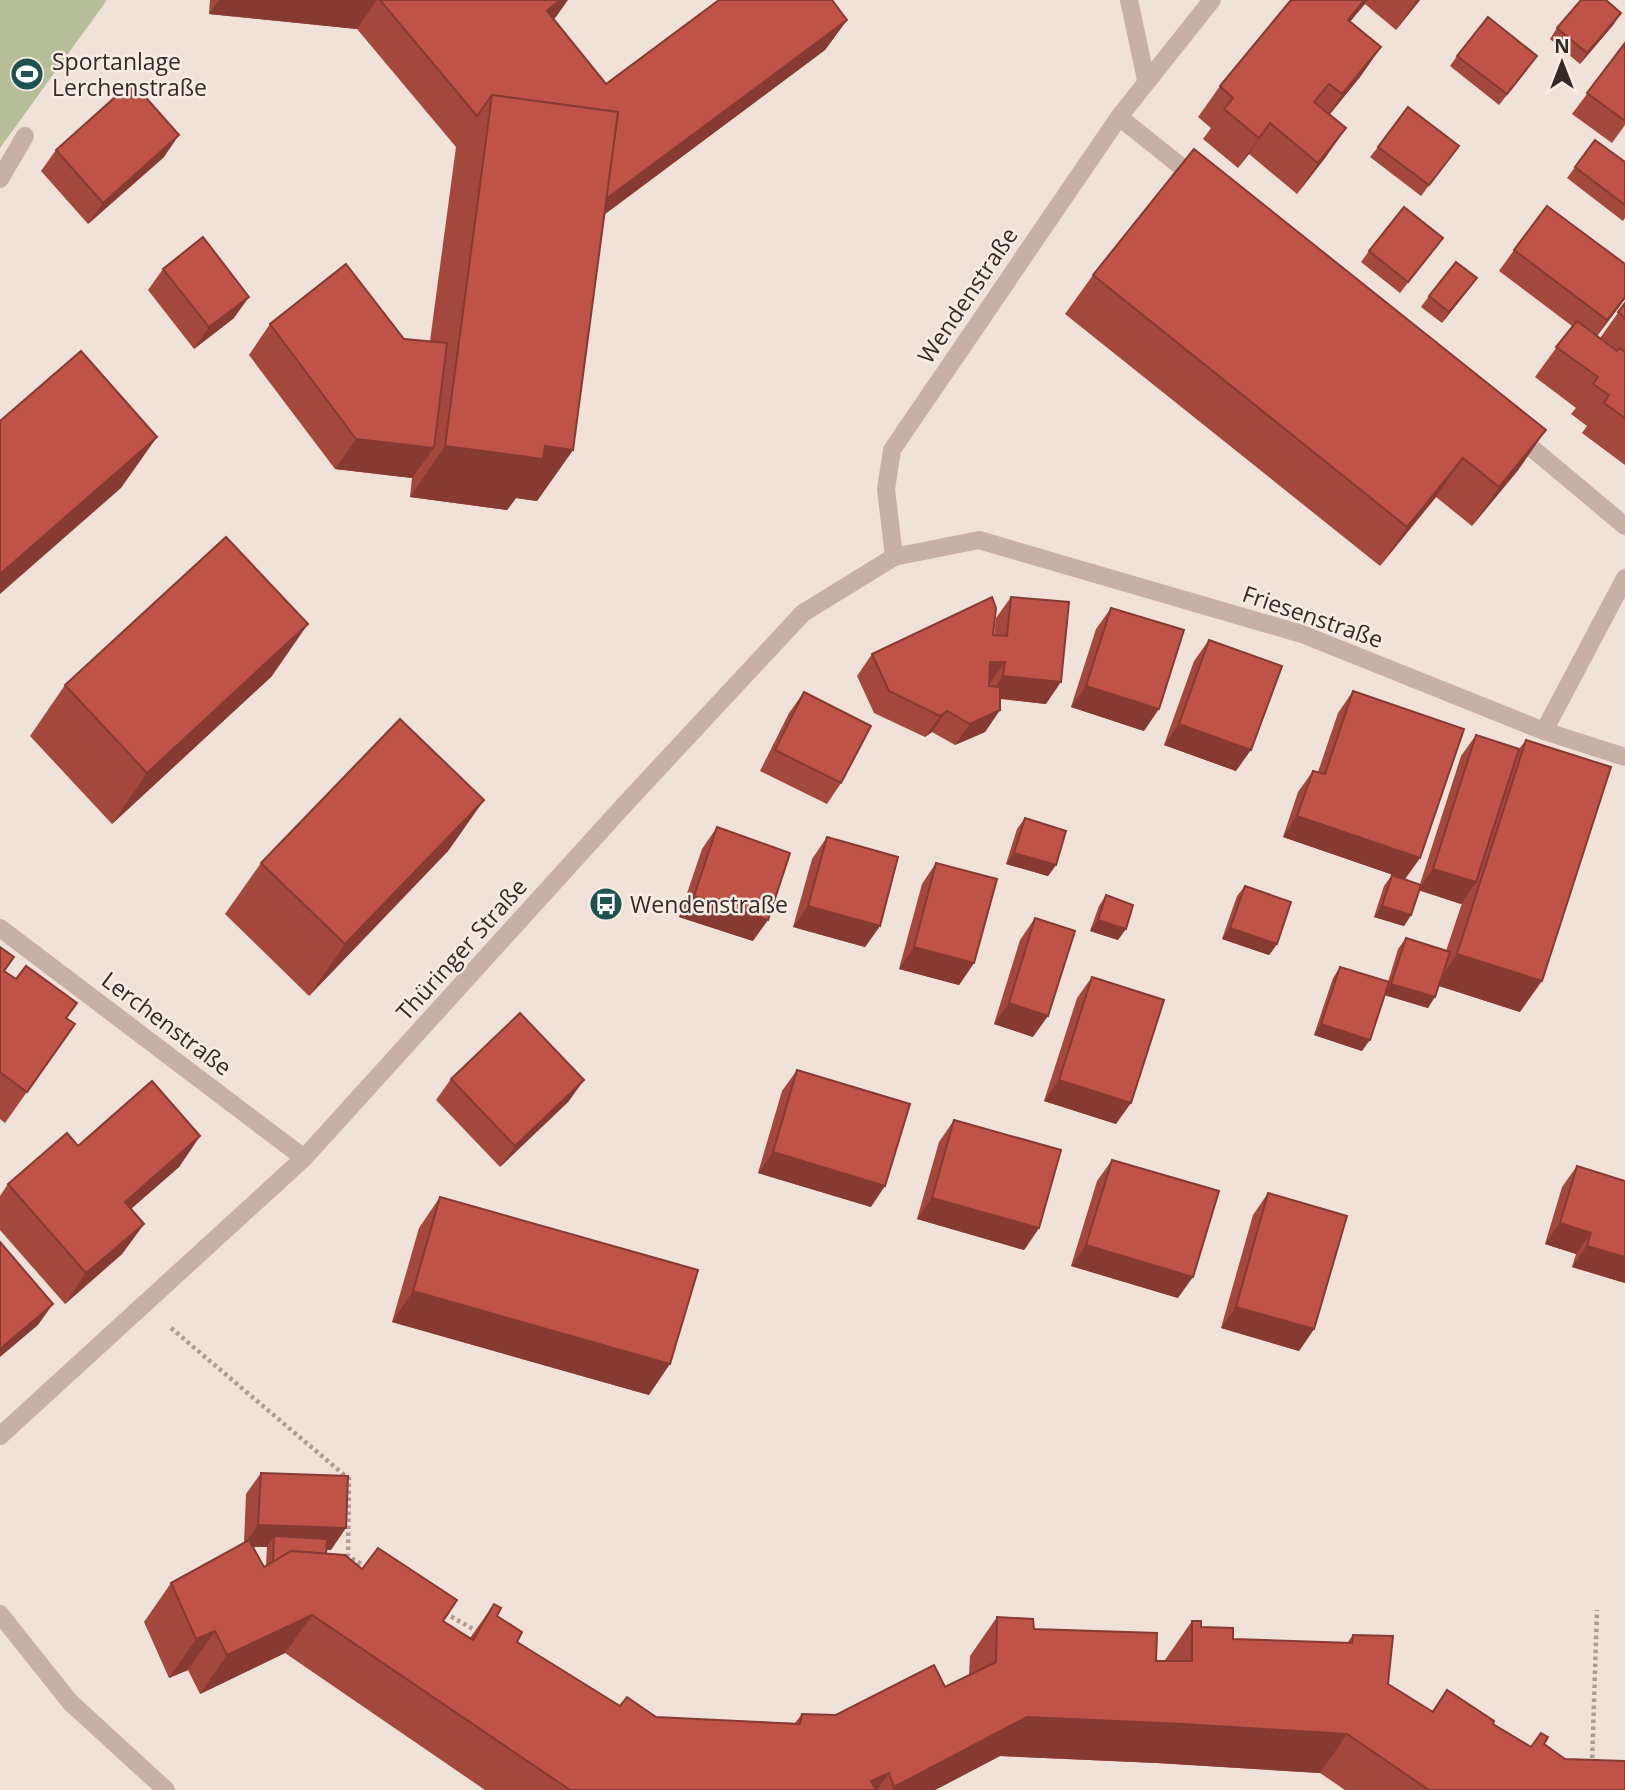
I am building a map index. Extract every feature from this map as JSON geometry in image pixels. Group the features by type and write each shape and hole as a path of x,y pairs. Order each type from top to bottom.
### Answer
{"street":[{"path":"1129,0 1146,80"},
{"name":"Wendenstraße","path":"894,557 886,489 892,450 1119,117 1212,0"},
{"path":"1119,117 1214,192"},
{"path":"0,179 25,136"},
{"path":"1497,420 1625,526"},
{"name":"Thüringer Straße","path":"0,1436 304,1158 618,811 803,614 894,557 979,540"},
{"name":"Friesenstraße","path":"979,540 1302,634 1544,731 1625,757"},
{"path":"1544,731 1625,578"},
{"name":"Lerchenstraße","path":"0,928 304,1158"},
{"path":"0,1614 70,1702 166,1790"}],"path":[{"path":"144,1305 349,1479 348,1556 372,1570"},
{"path":"1592,1776 1597,1610"},
{"path":"444,1612 492,1640"}],"green space":[{"name":"Sportanlage Lerchenstraße","path":"0,0 107,0 0,148"}],"building":[{"path":"380,0 560,0 547,11 606,84 719,0 832,0 847,20 606,199 618,112 492,95 477,116"},
{"path":"1291,0 1364,0 1348,20 1381,47 1342,94 1329,84 1314,102 1346,128 1318,163 1270,123 1259,138 1224,109 1233,98 1220,86"},
{"path":"1581,0 1606,0 1621,13 1587,53 1557,28"},
{"path":"1488,17 1537,56 1507,94 1457,56"},
{"path":"1625,43 1625,121 1587,93"},
{"path":"132,82 179,135 103,203 56,150"},
{"path":"492,95 618,112 573,450 545,446 543,459 445,446"},
{"path":"1408,107 1459,146 1429,185 1378,147"},
{"path":"1595,140 1625,162 1625,205 1575,167"},
{"path":"1194,149 1546,430 1499,487 1463,458 1407,527 1093,275"},
{"path":"1547,206 1625,264 1625,297 1607,320 1514,250"},
{"path":"1404,207 1443,238 1408,282 1369,251"},
{"path":"203,237 249,297 209,327 163,269"},
{"path":"1456,262 1477,278 1449,312 1429,296"},
{"path":"346,264 404,339 447,343 434,448 356,439 270,324"},
{"path":"1625,303 1625,318 1618,312"},
{"path":"1577,321 1617,351 1620,348 1625,352 1625,418 1604,403 1609,395 1593,384 1598,377 1556,347"},
{"path":"81,351 157,437 0,574 0,421"},
{"path":"226,537 308,624 147,773 65,685"},
{"path":"992,597 996,608 993,635 1007,636 1011,597 1069,602 1061,682 1003,676 1005,662 990,662 989,686 1000,687 1000,710 970,724 947,711 940,716 889,691 872,654"},
{"path":"1111,608 1184,630 1159,709 1086,686"},
{"path":"1209,640 1282,666 1251,750 1179,724"},
{"path":"1353,691 1464,729 1420,858 1297,816 1313,771 1325,774"},
{"path":"804,692 871,726 841,783 775,750"},
{"path":"400,719 484,800 345,944 261,863"},
{"path":"1476,735 1519,749 1476,882 1433,869"},
{"path":"1526,740 1611,767 1542,981 1457,954"},
{"path":"1025,818 1066,831 1056,865 1014,853"},
{"path":"717,827 790,853 768,920 694,896"},
{"path":"827,837 898,857 880,926 808,906"},
{"path":"936,863 997,879 974,963 914,947"},
{"path":"1392,875 1421,885 1411,915 1382,906"},
{"path":"1245,886 1291,902 1277,944 1230,928"},
{"path":"1106,895 1133,905 1126,929 1098,920"},
{"path":"1035,918 1075,931 1048,1016 1009,1003"},
{"path":"1406,938 1450,952 1435,997 1391,984"},
{"path":"0,947 14,957 4,971 16,979 26,966 77,1003 66,1018 75,1024 27,1092 0,1072"},
{"path":"1340,967 1389,982 1370,1040 1321,1024"},
{"path":"1092,977 1164,1000 1131,1103 1059,1080"},
{"path":"520,1013 584,1080 515,1146 451,1079"},
{"path":"797,1070 910,1104 885,1186 773,1152"},
{"path":"152,1081 200,1136 125,1202 144,1224 86,1273 8,1184 67,1133 78,1146"},
{"path":"954,1120 1061,1150 1039,1228 932,1198"},
{"path":"1112,1160 1219,1191 1193,1277 1086,1245"},
{"path":"1577,1166 1625,1181 1625,1257 1587,1246 1591,1233 1560,1223"},
{"path":"1268,1193 1347,1216 1314,1329 1236,1307"},
{"path":"440,1197 698,1270 670,1364 413,1291"},
{"path":"0,1242 53,1304 0,1349"},
{"path":"261,1473 348,1476 346,1528 258,1525"},
{"path":"274,1536 327,1539 326,1554 291,1551 273,1562"},
{"path":"249,1540 264,1567 291,1551 345,1555 362,1569 378,1548 457,1600 443,1621 473,1640 494,1604 501,1608 497,1616 522,1632 517,1642 620,1706 627,1697 656,1717 800,1724 802,1714 836,1715 934,1665 945,1687 996,1662 997,1617 1033,1619 1034,1629 1157,1633 1156,1661 1192,1661 1192,1621 1201,1621 1201,1627 1233,1628 1233,1639 1352,1643 1353,1635 1393,1636 1388,1684 1433,1712 1447,1690 1494,1721 1493,1724 1531,1747 1541,1733 1548,1737 1544,1744 1565,1759 1625,1761 1625,1790 1429,1790 1347,1734 1027,1717 894,1787 889,1773 871,1781 876,1790 570,1790 312,1615 227,1655 215,1631 196,1639 171,1583"}],"place":[{"name":"Sportanlage Lerchenstraße","path":"27,74"},
{"name":"Wendenstraße","path":"606,904"}]}
